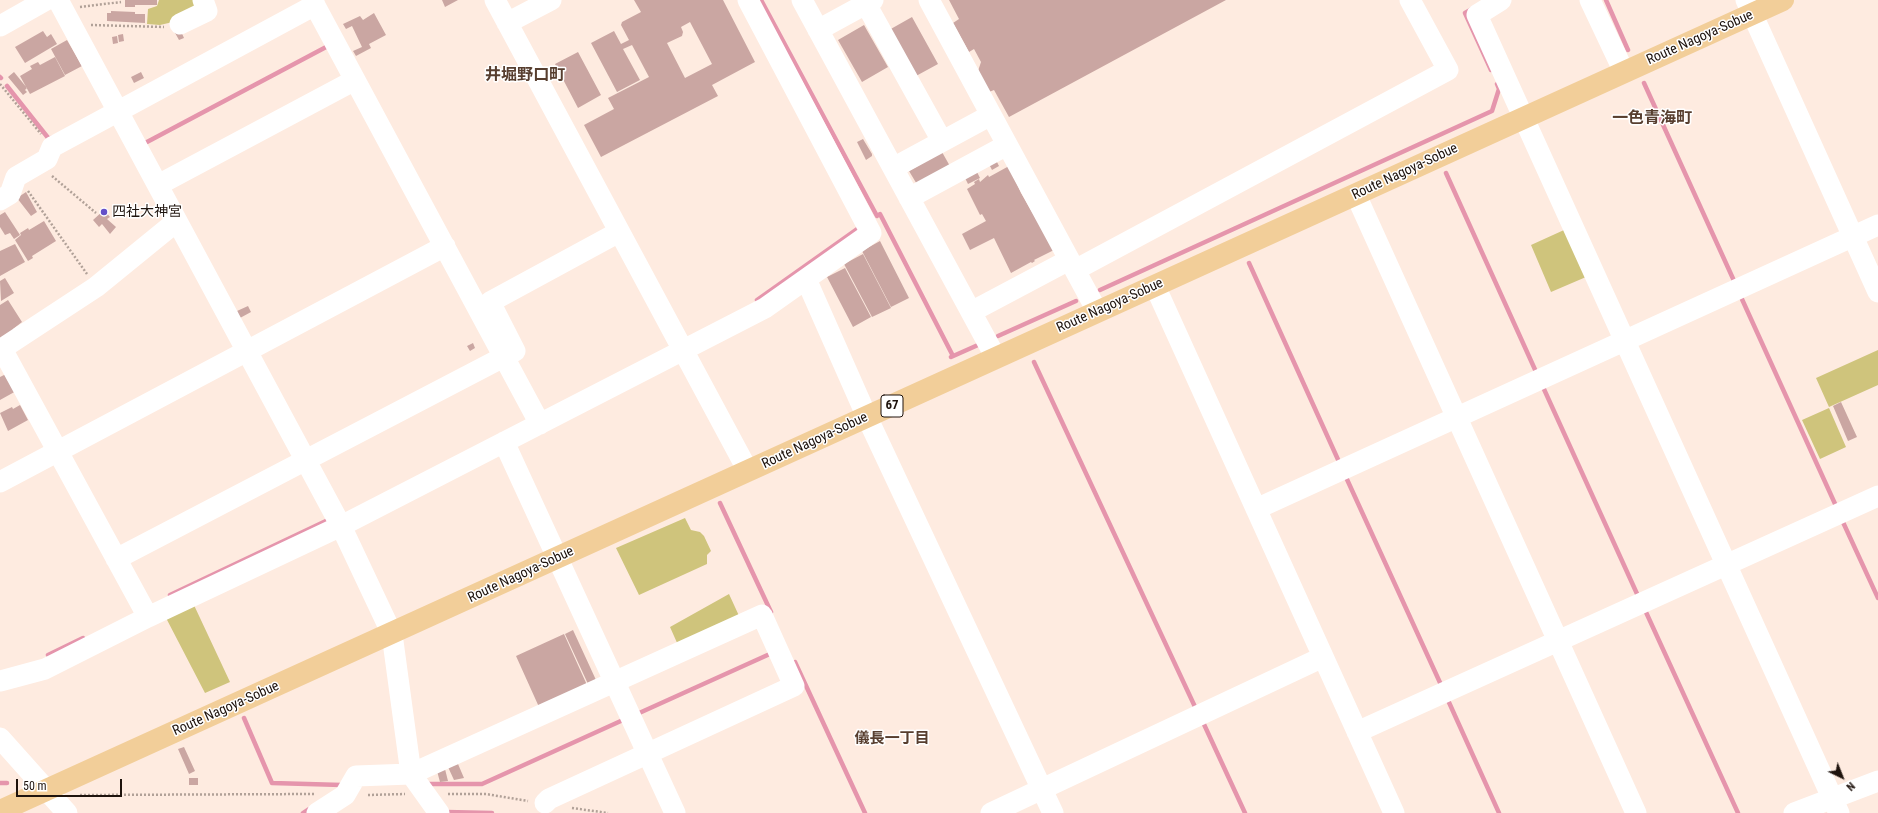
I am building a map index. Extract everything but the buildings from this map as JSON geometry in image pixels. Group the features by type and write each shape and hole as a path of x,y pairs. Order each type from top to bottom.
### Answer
{"main road":[{"name":"Route Nagoya-Sobue","path":"0,811 48,793 1097,311 1524,118 1624,72 1749,7 1784,0"}],"street":[{"path":"180,24 206,11 203,0"},
{"path":"494,0 748,472"},
{"path":"507,23 551,0"},
{"path":"0,681 45,669 341,526 540,424 765,308 871,233 748,0"},
{"path":"802,0 996,358"},
{"path":"929,0 1097,311"},
{"path":"971,312 1072,265 1448,70 1410,0"},
{"path":"1502,0 1476,15 1836,806"},
{"path":"1590,0 1624,72"},
{"path":"818,30 870,2 942,141"},
{"path":"5,197 16,177 47,159 52,147 314,3 540,424"},
{"path":"1749,7 1878,292"},
{"path":"0,26 59,8 118,110 341,526 392,634 411,774 439,813"},
{"path":"158,185 355,80"},
{"path":"893,168 991,115"},
{"path":"909,198 1008,145"},
{"path":"1356,195 1636,813"},
{"path":"148,618 1,349 96,287 177,221"},
{"path":"1256,509 1878,225"},
{"path":"116,559 515,351 490,302 619,232"},
{"path":"0,482 246,350 445,246"},
{"path":"806,279 868,417 1053,813"},
{"path":"1154,286 1394,813"},
{"path":"504,442 556,559 675,813"},
{"path":"1357,732 1878,496"},
{"path":"317,813 345,795 356,776 411,774 762,615 794,686 549,799 545,803"},
{"path":"991,813 1323,657"},
{"path":"0,738 67,813"},
{"path":"1794,813 1836,806 1878,781"}],"path":[{"path":"59,8 121,2"},
{"path":"59,8 162,28 180,24"},
{"path":"0,84 52,147"},
{"path":"47,172 96,213"},
{"path":"5,197 24,186 96,287"},
{"path":"48,793 345,795 486,794 608,813"}],"shaded area":[{"path":"159,0 198,0 201,9 177,21 160,25 147,24 148,9 157,6"},
{"path":"1564,230 1586,277 1551,292 1531,245"},
{"path":"1878,350 1878,385 1829,407 1816,378"},
{"path":"1829,408 1846,447 1820,459 1802,420"},
{"path":"685,518 691,530 700,532 704,536 711,551 707,555 707,564 639,595 616,548"},
{"path":"729,594 740,618 678,645 670,627"},
{"path":"193,603 230,682 205,693 165,616"}],"waterway":[{"path":"761,0 877,216 880,214 953,356"},
{"path":"1606,0 1628,50"},
{"path":"1472,9 1465,13 1491,70"},
{"path":"147,142 328,46"},
{"path":"1644,83 1735,283"},
{"path":"1100,290 1492,111 1499,89 1497,84"},
{"path":"7,86 49,139 51,138"},
{"path":"1446,173 1537,374"},
{"path":"757,300 860,227"},
{"path":"1249,263 1340,464"},
{"path":"1741,297 1836,506"},
{"path":"998,336 1076,301"},
{"path":"951,357 978,345"},
{"path":"1034,362 1196,709"},
{"path":"1543,387 1638,596"},
{"path":"1345,475 1442,687"},
{"path":"720,503 771,612"},
{"path":"170,595 328,520"},
{"path":"1842,520 1878,598"},
{"path":"1645,610 1738,813"},
{"path":"48,655 83,638"},
{"path":"637,714 772,653"},
{"path":"795,662 865,813"},
{"path":"1447,698 1499,813"},
{"path":"244,718 272,783 342,785"},
{"path":"427,784 482,784 623,720"},
{"path":"1202,720 1245,813"},
{"path":"0,783 7,783"},
{"path":"303,813 309,809"},
{"path":"446,812 492,813"}],"place":[{"name":"四社大神宮","path":"104,212"}],"district":[{"name":"井堀野口町","path":"525,76"},
{"name":"一色青海町","path":"1652,119"},
{"name":"儀長一丁目","path":"892,739"}]}
